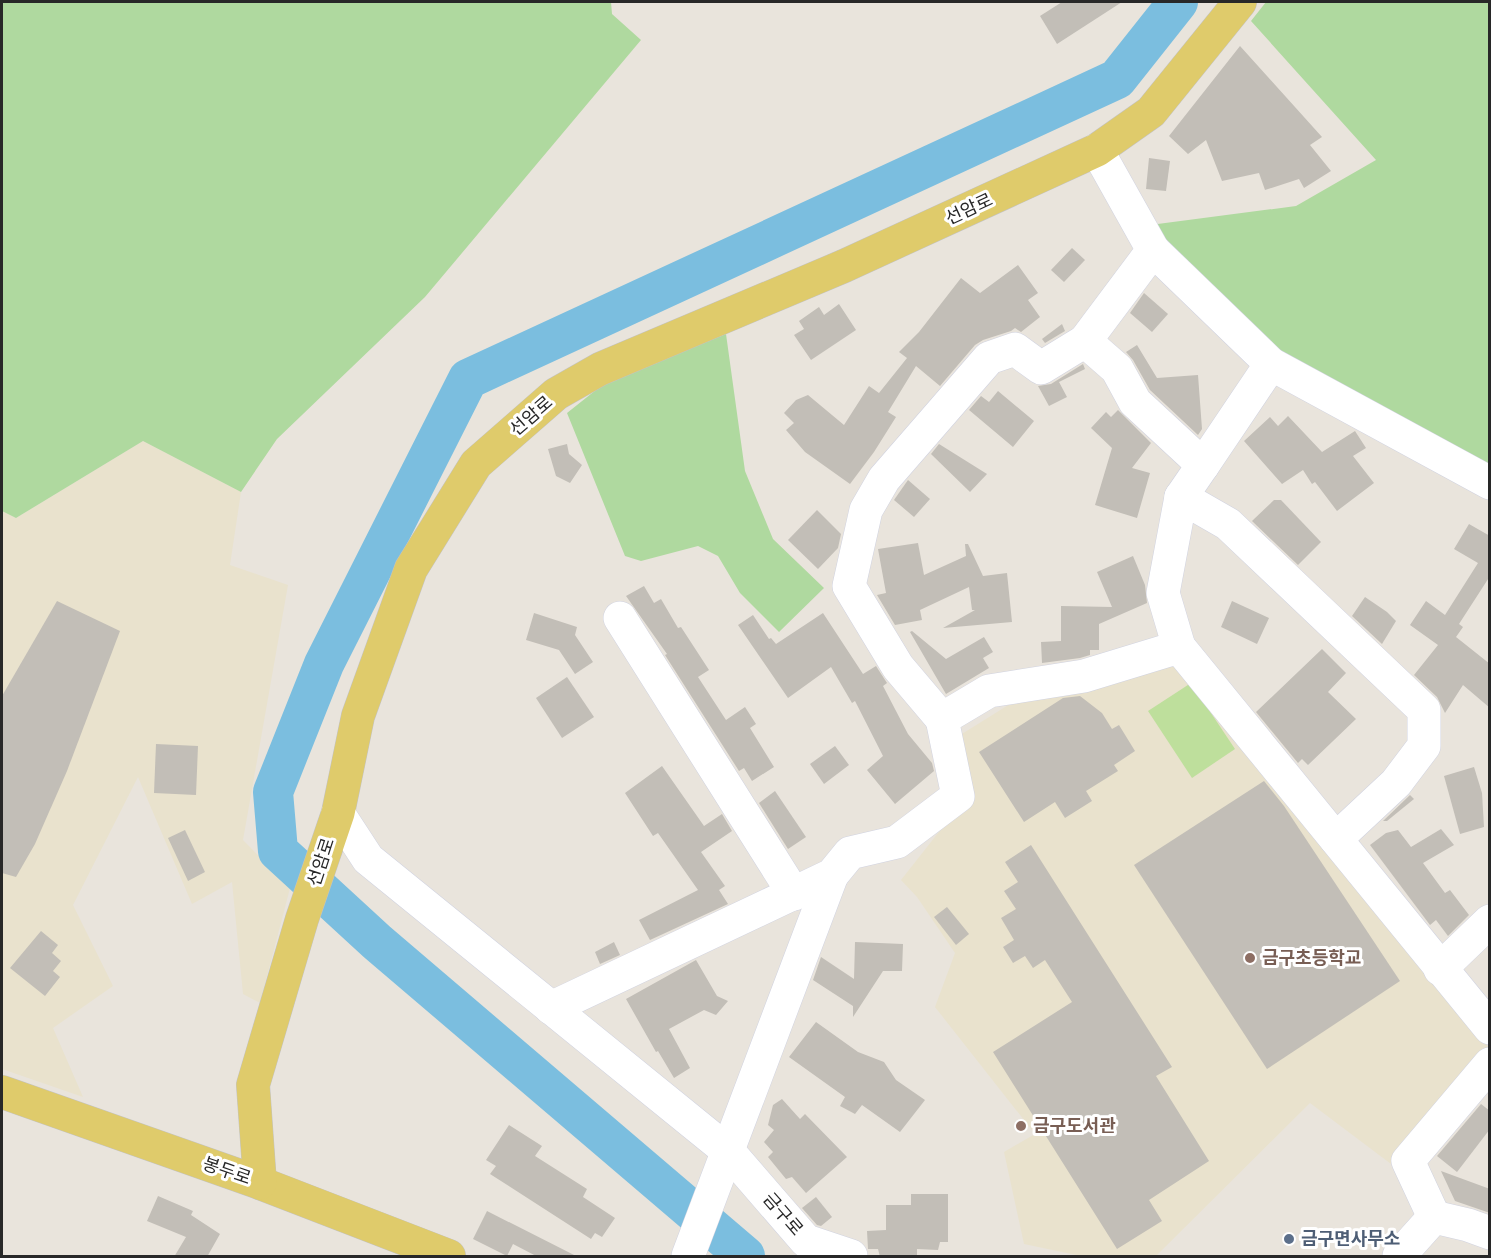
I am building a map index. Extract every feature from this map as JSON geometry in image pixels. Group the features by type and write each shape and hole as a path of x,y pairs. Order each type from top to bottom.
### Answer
{"main road":[{"name":"선암로","path":"260,1183 253,1085 302,919 334,824 358,716 411,569 476,464 556,394 600,369 844,266 1097,150 1151,111 1240,2"},
{"name":"봉두로","path":"2,1092 260,1183 449,1257"}],"street":[{"path":"1097,150 1153,250 1271,364 1490,483"},
{"path":"693,1244 832,875 850,853 897,842 958,796 942,719 898,667 849,586 866,510 884,479 989,358 1016,349 1041,368 1085,341 1153,250"},
{"path":"1085,341 1117,369 1135,402 1203,465"},
{"path":"1271,364 1181,497 1163,593 1179,647 1490,1028"},
{"path":"1181,497 1228,524 1424,710 1424,746 1396,783 1336,839"},
{"path":"620,618 794,894"},
{"path":"942,719 989,691 1084,676 1179,647"},
{"name":"금구로","path":"334,824 368,859 551,1008 726,1157 806,1241 851,1257"},
{"path":"551,1008 832,875"},
{"path":"1440,969 1490,921"},
{"path":"1434,1217 1408,1161 1490,1064"},
{"path":"1434,1217 1468,1224 1490,1233"},
{"path":"1399,1257 1434,1217"}],"shaded area":[{"path":"143,441 241,492 230,565 288,585 243,840 290,888 260,1003 243,994 232,882 192,904 138,777 73,905 113,986 53,1028 83,1097 2,1069 2,511 16,518"},
{"path":"1182,664 1489,1048 1399,1170 1310,1103 1156,1256 1081,1256 1024,1244 1004,1152 1035,1134 935,1007 955,953 917,897 901,880 972,790 949,742 1021,697"}],"green space":[{"path":"2,2 611,2 612,14 641,40 425,297 277,439 241,492 143,441 16,518 2,511"},
{"path":"1266,2 1489,2 1489,476 1280,360 1150,225 1296,206 1376,160 1251,21"},
{"path":"726,334 745,471 773,539 824,588 779,632 740,593 718,556 698,546 641,561 625,556 567,413 606,382"},
{"path":"1191,683 1235,749 1192,778 1148,711"}],"building":[{"path":"1062,2 1122,2 1057,44 1040,16"},
{"path":"1240,46 1322,137 1310,145 1331,171 1304,188 1299,179 1265,190 1259,173 1222,181 1206,140 1188,154 1169,136"},
{"path":"1149,158 1170,161 1166,191 1146,189"},
{"path":"1072,248 1085,260 1064,282 1051,270"},
{"path":"1018,265 1038,293 1028,300 1040,317 1021,332 1015,328 975,345 940,386 916,366 888,412 896,417 850,484 805,452 786,430 794,423 784,413 796,400 808,395 844,425 869,386 879,393 907,358 899,352 919,332 961,278 980,293"},
{"path":"1144,293 1168,314 1152,332 1130,313"},
{"path":"839,304 856,330 811,360 794,335 804,329 799,321 819,307 824,315"},
{"path":"1062,324 1065,331 1045,343 1042,339"},
{"path":"1137,345 1157,378 1198,375 1202,429 1198,435 1150,390 1126,352"},
{"path":"1083,364 1085,369 1059,382 1067,397 1049,406 1038,386 1051,384"},
{"path":"998,391 1034,421 1013,447 969,410 981,396 989,402"},
{"path":"1118,410 1151,443 1132,468 1150,473 1137,518 1095,505 1112,448 1091,428 1106,412 1111,417"},
{"path":"1288,416 1322,452 1355,431 1366,448 1353,456 1374,483 1337,511 1315,482 1312,484 1303,470 1282,484 1244,441 1270,417 1278,426"},
{"path":"567,444 569,454 582,465 570,483 556,476 548,449"},
{"path":"939,444 987,474 970,492 931,454"},
{"path":"908,480 930,499 914,517 894,500"},
{"path":"1274,500 1281,500 1321,542 1298,565 1252,521"},
{"path":"817,510 841,534 838,548 818,569 788,540"},
{"path":"1469,524 1490,536 1490,576 1459,624 1463,627 1456,637 1490,664 1490,708 1463,685 1445,713 1437,697 1414,675 1438,645 1410,625 1426,601 1445,615 1478,563 1454,549"},
{"path":"918,543 924,575 966,556 965,544 968,544 983,576 1007,573 1012,622 943,628 975,610 972,610 969,587 920,610 922,620 895,625 877,595 886,593 878,549"},
{"path":"1133,556 1145,585 1147,603 1099,624 1099,650 1090,650 1090,655 1080,658 1042,663 1041,642 1061,641 1061,606 1112,607 1097,572"},
{"path":"644,586 654,603 661,599 678,628 681,627 709,670 698,677 726,720 745,707 756,724 750,728 774,767 752,781 744,768 739,771 665,655 667,654 626,596"},
{"path":"1365,597 1396,621 1382,644 1352,616"},
{"path":"57,601 120,631 67,771 35,844 16,877 2,873 2,696"},
{"path":"1232,601 1269,618 1257,644 1221,627"},
{"path":"534,613 577,627 575,635 593,662 575,674 559,650 526,640"},
{"path":"823,613 863,674 876,666 887,683 883,686 908,734 932,763 934,771 895,804 867,770 883,756 855,701 852,703 831,667 788,698 738,625 753,615 769,639 771,638 776,644"},
{"path":"912,631 946,659 984,637 993,652 983,658 989,668 946,694 910,632"},
{"path":"1322,649 1346,673 1328,692 1356,719 1308,765 1302,759 1298,763 1256,712"},
{"path":"567,677 594,717 562,738 536,698"},
{"path":"1080,696 1102,713 1112,729 1119,725 1135,751 1114,765 1118,771 1086,791 1092,801 1065,818 1055,802 1024,822 979,752 1063,698"},
{"path":"156,744 198,746 196,795 154,793"},
{"path":"835,746 849,765 824,784 810,764"},
{"path":"662,766 704,826 722,814 732,831 701,852 725,886 719,890 728,904 650,940 639,920 698,890 658,833 653,836 625,793"},
{"path":"1474,767 1482,793 1484,827 1460,834 1444,776"},
{"path":"1264,781 1284,806 1400,981 1267,1069 1134,865"},
{"path":"775,791 806,837 788,849 759,803"},
{"path":"1410,795 1414,799 1387,821 1383,821"},
{"path":"1441,829 1454,845 1423,863 1445,893 1450,890 1469,915 1448,936 1436,920 1430,925 1370,845 1386,833 1398,830 1411,847"},
{"path":"185,830 205,872 188,881 168,838"},
{"path":"1031,845 1172,1067 1156,1076 1209,1161 1149,1200 1162,1221 1117,1249 993,1052 1072,1002 1045,960 1033,968 1025,956 1013,963 1003,947 1014,940 1001,918 1016,909 1004,891 1018,882 1005,862"},
{"path":"947,907 969,934 956,945 934,917"},
{"path":"41,931 58,945 52,953 61,961 53,971 60,977 45,996 10,968"},
{"path":"614,942 620,955 600,964 595,952"},
{"path":"855,942 903,944 902,971 883,971 853,1017 853,1006 813,980 821,957 854,979"},
{"path":"696,960 717,996 728,1001 716,1015 704,1010 669,1029 690,1068 674,1078 658,1051 656,1052 626,999"},
{"path":"816,1022 858,1052 884,1062 896,1080 925,1100 900,1132 862,1105 855,1114 840,1106 845,1097 789,1057"},
{"path":"782,1099 800,1119 805,1114 847,1157 806,1193 792,1177 786,1179 768,1157 773,1152 764,1142 774,1130 768,1125 773,1105"},
{"path":"1481,1104 1490,1111 1490,1129 1457,1172 1437,1156"},
{"path":"509,1125 542,1146 535,1156 587,1189 583,1197 615,1218 602,1237 595,1233 591,1239 490,1174 496,1166 486,1160"},
{"path":"1441,1171 1490,1189 1490,1213 1455,1201"},
{"path":"911,1194 948,1194 948,1242 940,1242 938,1250 917,1249 917,1257 880,1257 878,1249 868,1249 867,1231 886,1230 886,1205 911,1205"},
{"path":"158,1196 193,1211 191,1215 220,1234 207,1257 174,1257 186,1237 147,1221"},
{"path":"816,1197 832,1217 821,1226 817,1225 802,1208"},
{"path":"487,1211 578,1257 538,1257 513,1244 507,1256 473,1239"}],"waterway":[{"path":"745,1256 377,942 278,851 273,792 324,664 468,379 1117,79 1178,2"}],"place":[{"name":"금구초등학교","path":"1250,958"},
{"name":"금구도서관","path":"1021,1126"},
{"name":"금구면사무소","path":"1289,1239"}]}
